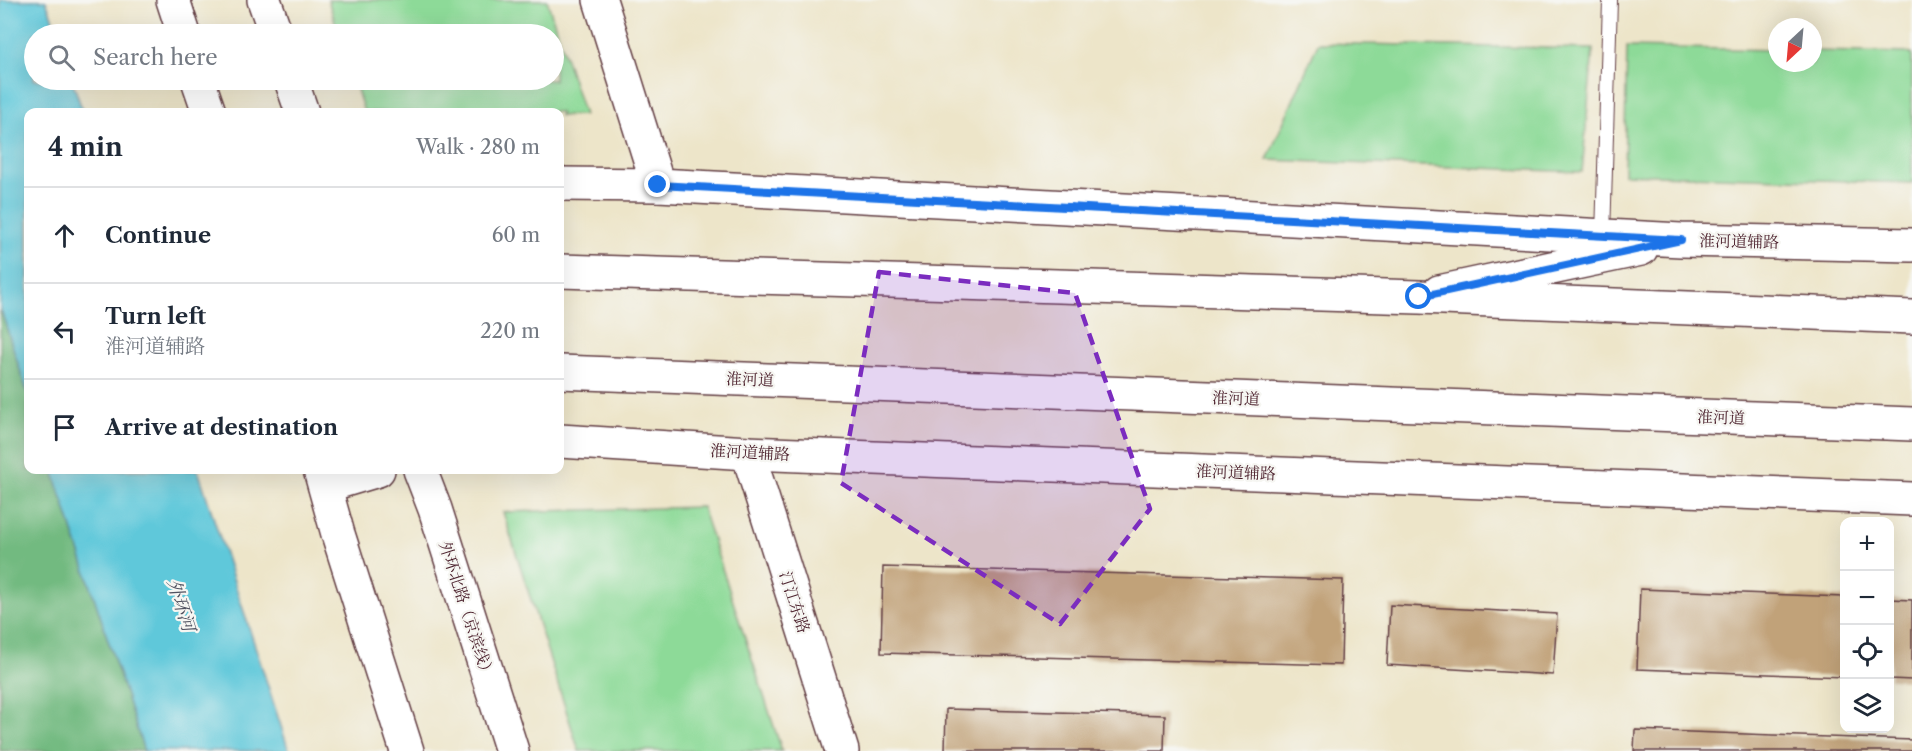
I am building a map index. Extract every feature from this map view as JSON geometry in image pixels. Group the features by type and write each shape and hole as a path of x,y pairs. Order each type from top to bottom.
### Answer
{"main road":[{"path":"173,0 181,24"},
{"path":"264,0 272,24"},
{"path":"600,0 658,185"},
{"path":"201,90 208,108"},
{"path":"294,90 301,108"},
{"name":"淮河道辅路","path":"564,184 658,185 1681,240 1912,245"},
{"path":"1419,297 1681,240"},
{"path":"564,271 1419,297 1912,317"},
{"name":"淮河道","path":"564,372 1912,424"},
{"name":"淮河道辅路","path":"564,441 748,453 1912,499"},
{"name":"汀江东路","path":"748,453 843,751"},
{"path":"350,474 323,478 338,534 407,751"},
{"name":"外环北路（京滨线）","path":"422,474 435,509 512,751"}],"lane":[{"path":"1603,236 1610,0"}],"highlighted area":[{"path":"879,272 1075,293 1150,509 1060,624 841,483"}],"green space":[{"path":"328,0 547,0 555,24 336,24"},
{"path":"1318,43 1593,49 1582,172 1267,160"},
{"path":"1627,47 1768,50 1768,72 1822,72 1822,51 1912,53 1912,183 1624,174"},
{"path":"564,53 584,115 564,116 564,108 363,108 357,90 564,90"},
{"path":"0,307 24,382 24,474 54,474 144,751 0,751"},
{"path":"702,507 782,751 579,751 503,512"}],"water":[{"path":"0,0 46,0 54,24 24,24 24,90 75,90 82,108 24,108 24,382 0,307"},
{"name":"外环河","path":"54,474 199,474 289,751 144,751"}],"building":[{"path":"883,567 1343,580 1341,665 881,653"},
{"path":"1640,589 1840,597 1840,677 1637,669"},
{"path":"1894,599 1912,600 1912,680 1894,679"},
{"path":"1390,605 1557,614 1553,675 1387,665"},
{"path":"946,709 1165,715 1164,751 945,751"},
{"path":"1635,730 1912,740 1912,751 1634,751"}],"route":[{"path":"658,185 1681,240 1419,297"}]}
